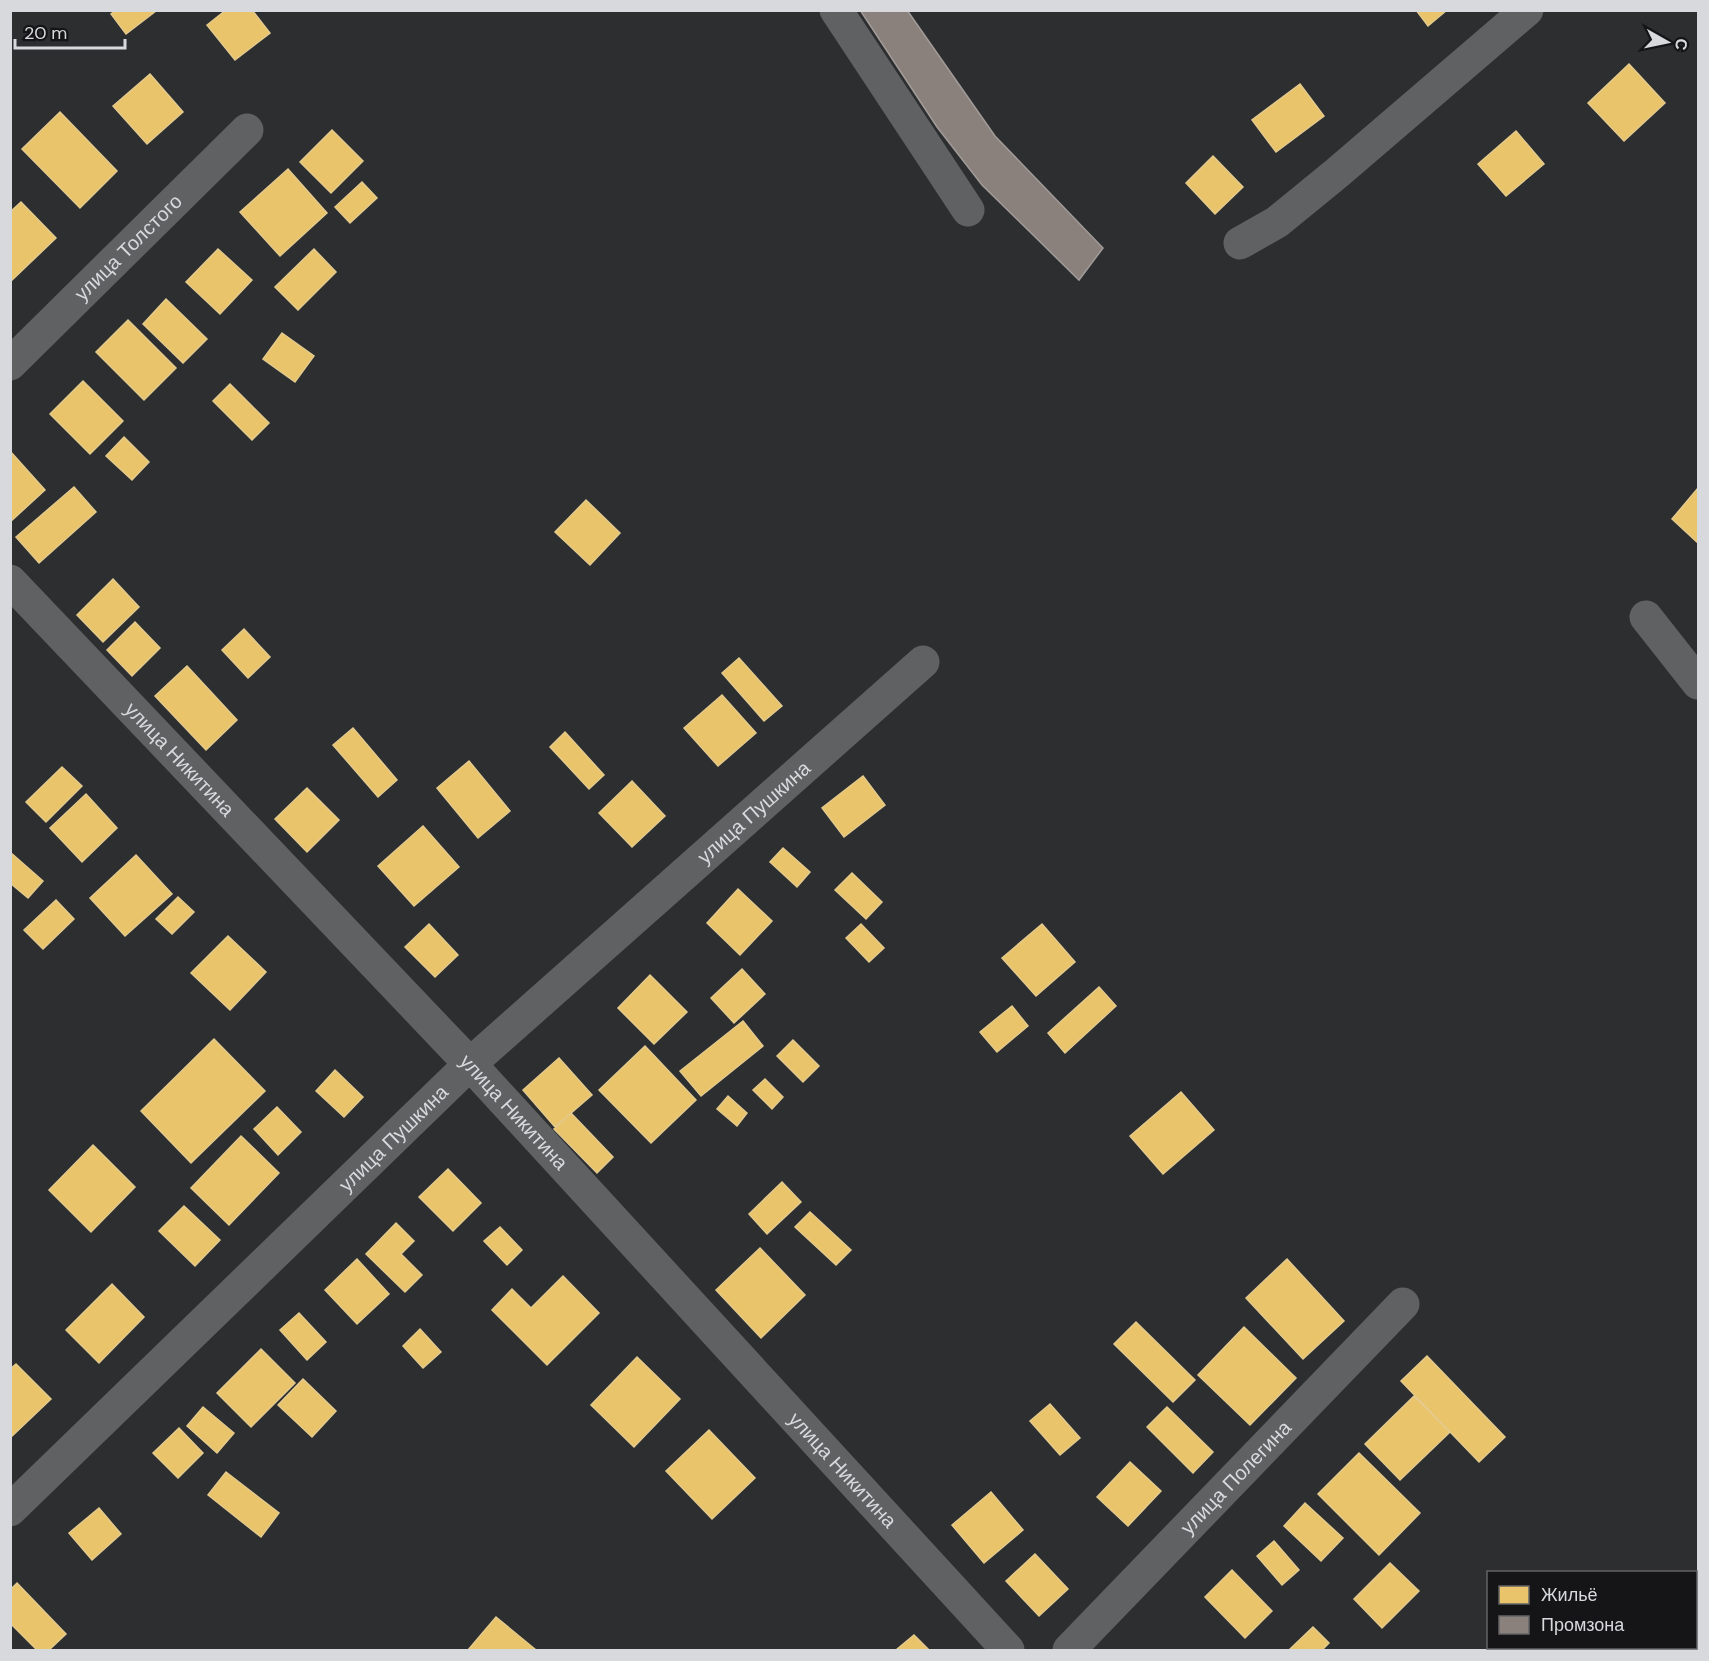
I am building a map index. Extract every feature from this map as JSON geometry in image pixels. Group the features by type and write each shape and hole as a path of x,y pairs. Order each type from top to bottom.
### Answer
{"street":[{"path":"836,10 968,210"},
{"path":"1240,243 1277,222 1527,10"},
{"name":"улица Толстого","path":"10,364 247,130"},
{"name":"улица Никитина","path":"10,581 470,1064 1008,1650"},
{"path":"1646,617 1698,683"},
{"name":"улица Пушкина","path":"10,1510 470,1064 923,662"},
{"name":"улица Полегина","path":"1069,1650 1403,1304"}],"building: Жильё":[{"path":"116,10 156,11 126,34 111,14"},
{"path":"226,10 252,10 270,33 235,60 207,25"},
{"path":"1416,10 1447,10 1428,26"},
{"path":"1629,64 1665,103 1624,141 1588,103"},
{"path":"150,74 183,112 147,144 113,106"},
{"path":"1300,84 1324,116 1276,152 1252,120"},
{"path":"60,112 117,171 80,208 22,149"},
{"path":"332,130 363,161 331,193 300,162"},
{"path":"1516,131 1544,164 1506,196 1478,164"},
{"path":"1213,156 1243,187 1215,214 1186,183"},
{"path":"288,169 327,213 280,256 240,212"},
{"path":"362,182 377,198 350,223 335,207"},
{"path":"21,202 56,238 10,282 10,212"},
{"path":"218,249 252,280 220,314 186,282"},
{"path":"314,249 336,272 298,310 275,287"},
{"path":"166,299 207,339 183,363 143,324"},
{"path":"128,320 176,368 144,400 96,352"},
{"path":"282,333 314,356 295,382 263,359"},
{"path":"83,381 123,421 90,454 50,414"},
{"path":"230,384 269,423 252,440 213,401"},
{"path":"124,437 149,462 132,480 106,456"},
{"path":"10,451 45,490 10,522"},
{"path":"74,487 96,512 39,563 16,537"},
{"path":"1698,488 1698,543 1672,519"},
{"path":"586,500 620,533 590,565 555,532"},
{"path":"113,579 139,607 103,642 77,615"},
{"path":"135,622 160,648 132,676 107,650"},
{"path":"244,629 270,657 248,678 222,650"},
{"path":"739,658 782,706 764,721 722,673"},
{"path":"187,666 237,720 206,750 155,696"},
{"path":"722,695 756,733 718,766 684,728"},
{"path":"353,728 397,780 378,797 333,745"},
{"path":"565,732 604,775 589,789 550,747"},
{"path":"469,761 510,811 478,838 437,788"},
{"path":"62,767 82,786 46,822 26,802"},
{"path":"863,776 885,805 844,837 822,808"},
{"path":"632,781 665,816 632,847 599,813"},
{"path":"307,788 339,820 307,852 275,819"},
{"path":"86,794 117,828 82,862 50,828"},
{"path":"423,826 459,867 414,906 378,866"},
{"path":"783,848 810,872 797,887 770,862"},
{"path":"10,852 43,881 28,898 10,883"},
{"path":"136,855 172,894 125,936 90,898"},
{"path":"852,873 882,902 866,919 835,890"},
{"path":"738,889 772,921 740,955 707,923"},
{"path":"178,897 194,912 172,934 156,919"},
{"path":"56,900 74,919 43,949 24,930"},
{"path":"429,924 458,955 435,977 405,947"},
{"path":"861,924 884,948 869,962 846,938"},
{"path":"1042,924 1075,962 1036,996 1002,958"},
{"path":"228,936 266,972 230,1010 191,973"},
{"path":"742,969 765,994 734,1023 711,998"},
{"path":"650,975 687,1012 654,1044 618,1008"},
{"path":"1099,987 1116,1006 1065,1053 1048,1033"},
{"path":"1012,1006 1028,1026 997,1052 980,1032"},
{"path":"743,1021 763,1046 701,1096 680,1071"},
{"path":"214,1039 265,1091 191,1163 141,1111"},
{"path":"793,1040 819,1066 803,1082 777,1056"},
{"path":"645,1046 696,1100 651,1143 599,1090"},
{"path":"559,1058 592,1095 555,1127 523,1090"},
{"path":"335,1070 363,1097 344,1117 316,1091"},
{"path":"765,1079 783,1097 772,1109 753,1090"},
{"path":"1181,1092 1214,1130 1163,1174 1130,1136"},
{"path":"728,1096 747,1113 737,1126 717,1109"},
{"path":"277,1107 301,1132 278,1155 254,1129"},
{"path":"571,1113 613,1157 597,1173 554,1129"},
{"path":"241,1136 279,1173 229,1225 191,1188"},
{"path":"93,1145 135,1187 91,1232 49,1190"},
{"path":"448,1169 481,1203 453,1231 419,1197"},
{"path":"782,1182 801,1202 767,1234 749,1214"},
{"path":"184,1206 220,1240 195,1266 159,1231"},
{"path":"810,1212 851,1250 836,1265 795,1227"},
{"path":"396,1223 414,1241 401,1254 422,1275 405,1292 366,1254"},
{"path":"500,1227 522,1250 507,1265 484,1241"},
{"path":"760,1248 805,1295 761,1338 716,1290"},
{"path":"357,1259 389,1294 357,1324 325,1290"},
{"path":"1287,1259 1344,1321 1303,1359 1246,1298"},
{"path":"563,1276 599,1313 547,1365 492,1310 512,1289 531,1308"},
{"path":"112,1284 144,1317 99,1363 66,1330"},
{"path":"299,1313 326,1342 307,1360 280,1330"},
{"path":"1136,1322 1195,1380 1173,1402 1114,1344"},
{"path":"1244,1327 1296,1378 1250,1425 1198,1375"},
{"path":"420,1329 441,1352 423,1368 403,1346"},
{"path":"261,1349 295,1383 251,1427 217,1393"},
{"path":"1427,1356 1505,1437 1479,1462 1401,1381"},
{"path":"637,1357 680,1399 634,1447 591,1405"},
{"path":"16,1364 51,1399 10,1438 10,1369"},
{"path":"303,1379 336,1411 312,1437 278,1405"},
{"path":"1414,1396 1450,1432 1400,1480 1365,1444"},
{"path":"1050,1404 1080,1438 1060,1455 1030,1421"},
{"path":"203,1407 234,1433 217,1453 187,1426"},
{"path":"1167,1407 1213,1452 1193,1473 1147,1427"},
{"path":"179,1428 203,1453 178,1478 153,1453"},
{"path":"709,1430 755,1478 712,1519 666,1471"},
{"path":"1359,1453 1420,1513 1379,1555 1318,1494"},
{"path":"1130,1462 1161,1491 1128,1526 1097,1497"},
{"path":"226,1472 279,1513 261,1537 208,1495"},
{"path":"991,1492 1023,1530 984,1563 952,1525"},
{"path":"1305,1503 1343,1538 1321,1561 1284,1526"},
{"path":"99,1508 121,1534 92,1560 69,1533"},
{"path":"1274,1541 1299,1570 1282,1585 1257,1556"},
{"path":"1035,1554 1068,1589 1039,1616 1006,1581"},
{"path":"1390,1563 1419,1591 1382,1628 1354,1599"},
{"path":"1232,1570 1272,1611 1245,1638 1205,1597"},
{"path":"17,1583 66,1634 49,1650 37,1650 10,1623 10,1590"},
{"path":"496,1617 536,1650 468,1650"},
{"path":"1313,1627 1329,1643 1322,1650 1289,1650"},
{"path":"914,1635 929,1650 896,1650"}],"building: Промзона":[{"path":"860,10 907,10 995,136 1103,248 1079,280 982,185 937,127"}]}
